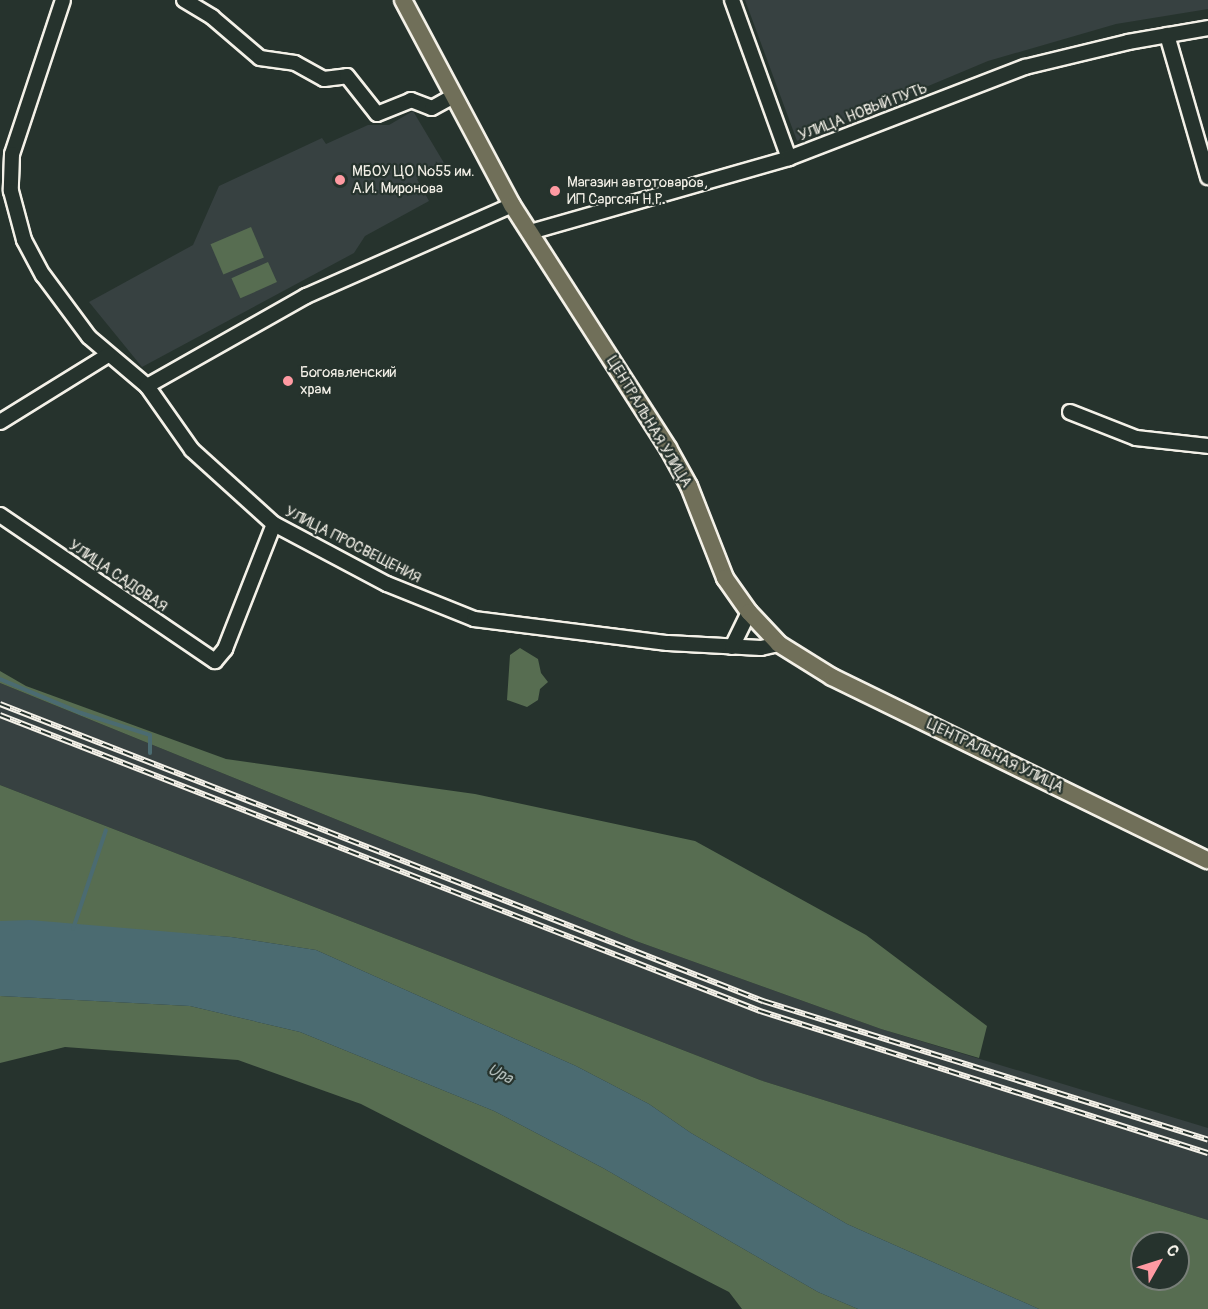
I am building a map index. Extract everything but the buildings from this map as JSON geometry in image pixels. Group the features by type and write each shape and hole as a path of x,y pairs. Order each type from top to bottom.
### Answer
{"main road":[{"name":"ЦЕНТРАЛЬНАЯ УЛИЦА","path":"403,0 452,97 512,205 668,448 689,486 725,578 749,612 779,644 832,677 1208,860"}],"street":[{"name":"УЛИЦА ПРОСВЕЩЕНИЯ","path":"63,0 14,146 12,191 24,240 43,275 108,355 147,386 192,450 274,524 387,584 474,619 732,647 761,648 779,644"},
{"path":"184,0 212,17 260,58 295,63 321,78 346,75 377,114 411,100 432,108 452,97"},
{"path":"732,0 789,158"},
{"name":"УЛИЦА НОВЫЙ ПУТЬ","path":"530,232 789,158 1025,67 1208,28"},
{"path":"1167,35 1208,177"},
{"path":"147,386 306,296 324,291 512,205"},
{"path":"0,422 108,355"},
{"path":"1070,412 1136,438 1208,446"},
{"name":"УЛИЦА САДОВАЯ","path":"0,515 209,658 219,660 274,524"},
{"path":"732,647 749,612"}],"shaded area":[{"path":"745,0 1208,0 1208,9 1116,24 988,61 797,141"},
{"path":"413,111 444,163 417,179 429,201 365,236 354,253 142,367 89,302 193,245 219,186 322,138 326,144 368,125 389,125"},
{"path":"0,683 636,941 881,1029 1208,1128 1208,1220 760,1080 0,785"}],"green space":[{"path":"251,227 264,257 223,275 210,244"},
{"path":"268,262 277,282 240,298 231,278"},
{"path":"520,648 538,659 541,673 548,682 540,689 538,700 527,707 507,700 510,655"},
{"path":"0,671 26,686 226,759 475,794 695,841 866,935 987,1026 979,1058 881,1029 636,941 0,683"},
{"path":"0,785 760,1080 1208,1220 1208,1309 1039,1309 847,1224 691,1133 649,1104 576,1066 316,950 231,937 0,921"},
{"path":"0,996 190,1006 300,1032 494,1111 603,1168 818,1292 858,1309 742,1309 729,1292 361,1104 238,1060 65,1047 0,1063"}],"water":[{"name":"Upa","path":"30,920 231,937 316,950 576,1066 649,1104 691,1133 847,1224 1039,1309 858,1309 818,1292 603,1168 494,1111 300,1032 190,1006 0,996 0,921"}],"waterway":[{"path":"0,679 81,713 150,735 150,753"},
{"path":"73,929 106,830"}],"railway":[{"path":"0,704 763,1001 1208,1140"},
{"path":"0,715 760,1011 1208,1153"}],"place":[{"name":"МБОУ ЦО №55 им. А.И. Миронова","path":"340,180"},
{"name":"Магазин автотоваров, ИП Саргсян Н.Р.","path":"555,191"},
{"name":"Богоявленский храм","path":"288,381"}]}
